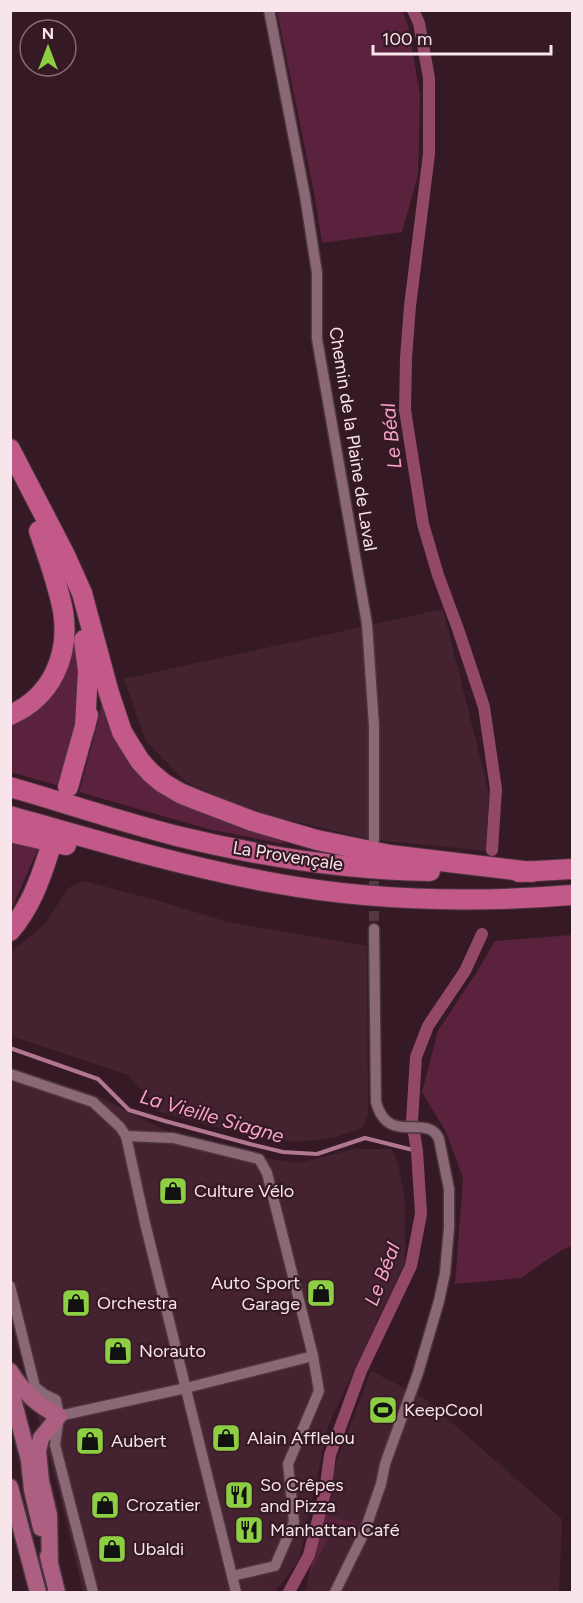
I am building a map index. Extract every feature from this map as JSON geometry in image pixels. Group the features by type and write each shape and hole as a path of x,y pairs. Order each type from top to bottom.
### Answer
{"highway":[{"path":"10,449 82,593 115,714 130,747 151,773 180,793 284,831 390,855 531,872"},
{"path":"10,476 68,587 83,636 88,671 85,727"},
{"path":"10,715 24,709 42,693 54,673 62,649 63,611 39,531"},
{"path":"68,787 94,684 94,638"},
{"name":"La Provençale","path":"10,787 179,836 230,848 295,859 418,871 531,872 573,869"},
{"name":"La Provençale","path":"10,816 126,850 212,871 332,892 462,900 573,895"},
{"path":"10,831 72,847 212,871"},
{"path":"10,931 24,913 49,852"}],"main road":[{"path":"10,1371 31,1398 46,1410 59,1416 41,1438 38,1451 41,1480 49,1515 50,1565"},
{"path":"10,1388 29,1461 32,1490 57,1593"},
{"path":"10,1487 38,1593"},
{"path":"10,1528 31,1567"}],"street":[{"name":"Chemin de la Plaine de Laval","path":"269,10 305,196 317,273 317,339 367,624 374,726 374,840"},
{"path":"335,1593 364,1533 385,1464 418,1373 445,1273 449,1228 449,1189 436,1132 426,1128 395,1126 386,1122 376,1102 374,929"},
{"path":"10,1074 93,1102 120,1127 126,1136 236,1593"},
{"path":"126,1136 173,1138 259,1159 267,1173 313,1356 319,1391 288,1464 294,1522 275,1566 232,1576"},
{"path":"10,1286 35,1387 56,1400 59,1416 55,1445 93,1593"},
{"path":"59,1416 186,1388 313,1356"}],"shaded area":[{"path":"277,11 402,11 408,25 420,95 418,175 402,232 322,243"},
{"path":"443,609 489,793 486,851 368,839 249,810 186,782 146,741 124,679"},
{"path":"72,619 79,649 76,717 59,786 11,772 11,721 26,715"},
{"path":"103,696 132,764 284,838 283,844 208,829 79,792"},
{"path":"11,840 39,847 11,910"},
{"path":"84,881 228,922 367,946 368,1115 362,1128 333,1138 295,1142 243,1134 159,1112 128,1075 11,1036 11,952 46,923 68,888"},
{"path":"572,935 572,1246 560,1251 521,1278 455,1284 463,1178 446,1132 422,1092 438,1031 495,941"},
{"path":"11,1068 96,1095 174,1135 271,1159 298,1163 354,1149 392,1149 398,1164 405,1200 405,1262 328,1426 299,1560 275,1592 83,1592 59,1492 11,1323"},
{"path":"371,1371 424,1398 562,1519 559,1592 305,1592 311,1564 316,1555 334,1468"},
{"path":"324,1515 356,1523 352,1539 330,1535 311,1572 311,1564 316,1555"}],"waterway":[{"name":"Le Béal","path":"413,10 419,23 429,78 429,154 410,306 405,410 423,524 438,575 484,707 496,789 492,850"},
{"name":"Le Béal","path":"289,1592 309,1555 325,1492 330,1455 361,1371 411,1266 421,1214 417,1151 412,1121 416,1057 428,1026 465,971 482,934"},
{"name":"La Vieille Siagne","path":"10,1048 98,1079 129,1110 250,1144 283,1152 317,1154 365,1138 417,1151"}],"tunnel":[{"path":"374,866 374,929"}],"place":[{"name":"Culture Vélo","path":"173,1191"},
{"name":"Auto Sport Garage","path":"321,1293"},
{"name":"Orchestra","path":"76,1303"},
{"name":"Norauto","path":"118,1351"},
{"name":"KeepCool","path":"383,1410"},
{"name":"Alain Afflelou","path":"226,1438"},
{"name":"Aubert","path":"90,1441"},
{"name":"So Crêpes and Pizza","path":"239,1495"},
{"name":"Crozatier","path":"105,1505"},
{"name":"Manhattan Café","path":"249,1530"},
{"name":"Ubaldi","path":"112,1549"}]}
